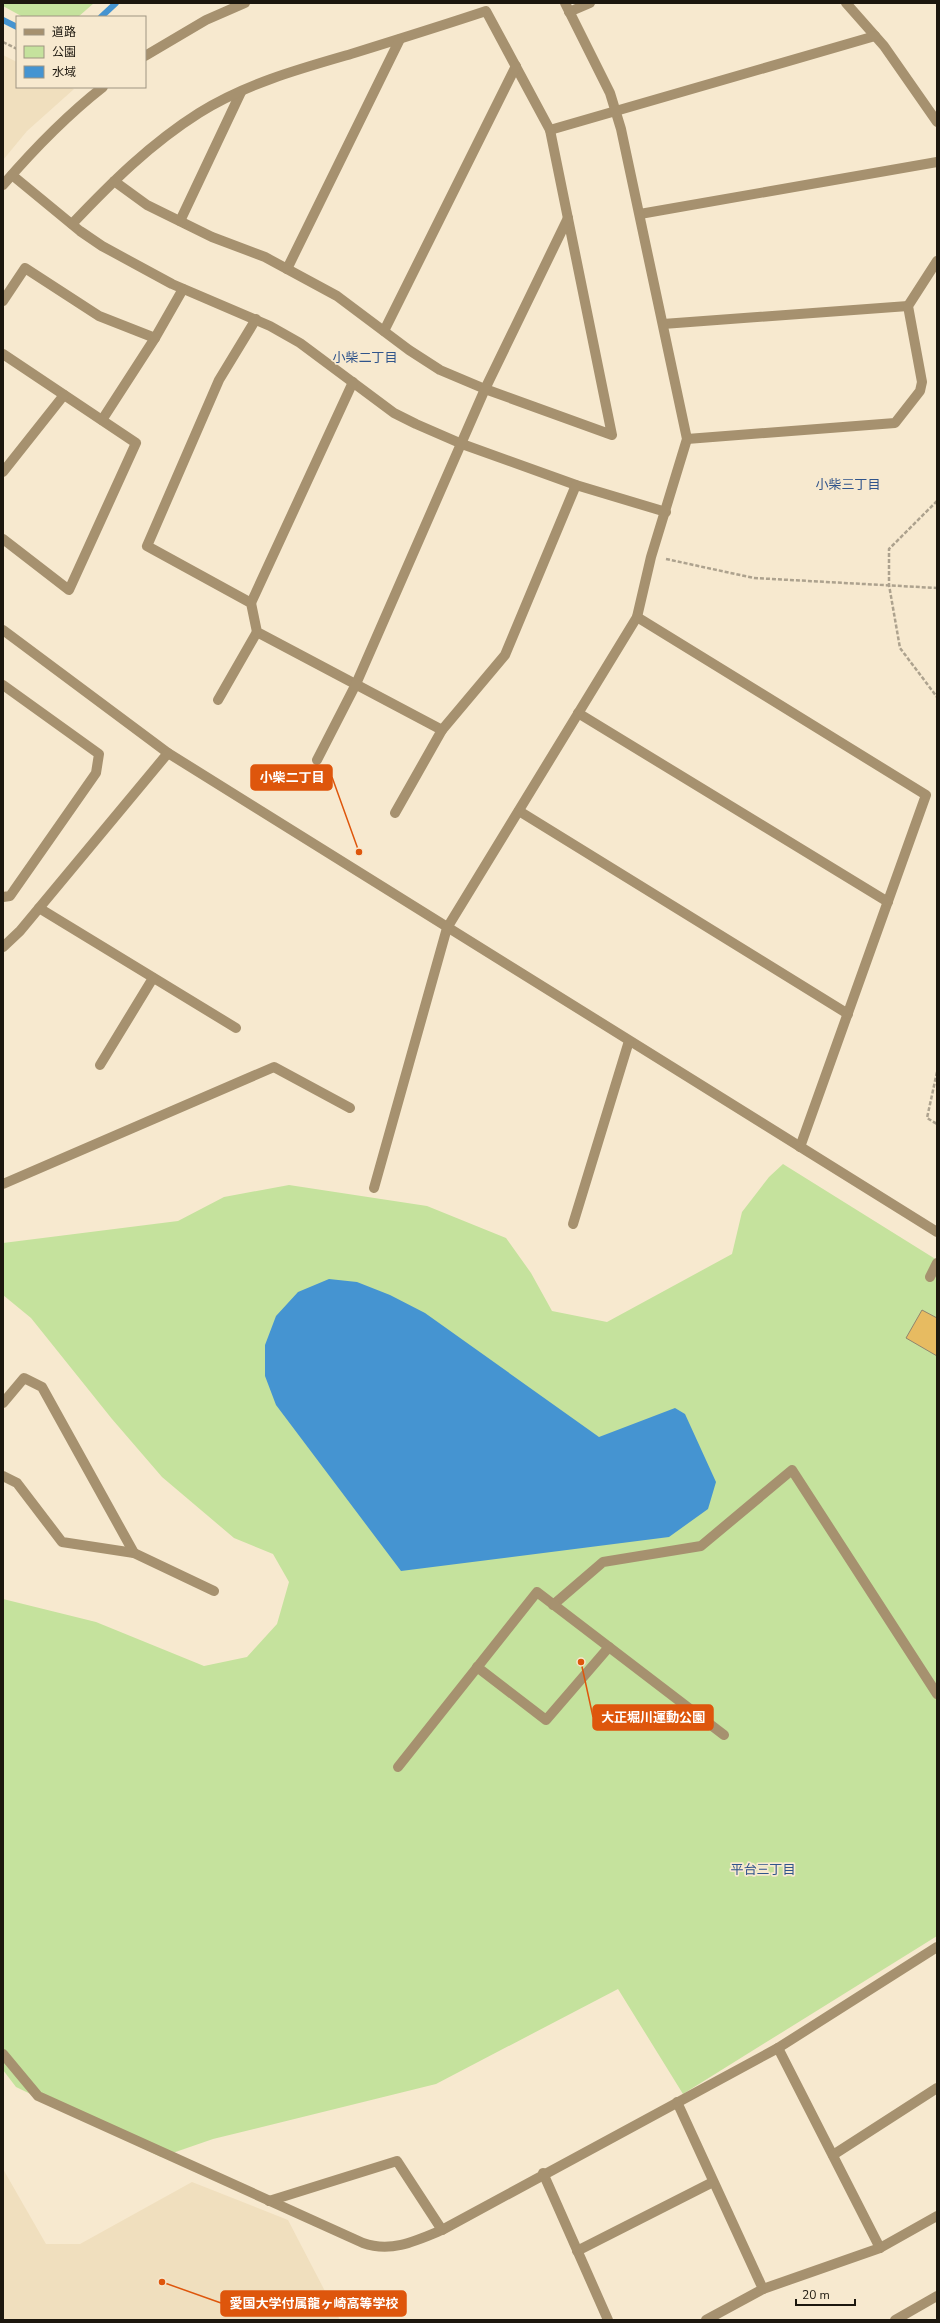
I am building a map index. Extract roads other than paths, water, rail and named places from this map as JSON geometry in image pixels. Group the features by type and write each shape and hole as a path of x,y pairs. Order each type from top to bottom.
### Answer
{"street":[{"path":"146,55 206,20 245,3"},
{"path":"374,1188 447,928 637,617 652,557 687,439 640,214 610,93 567,7 590,3"},
{"path":"846,3 875,36 937,122"},
{"path":"72,224 114,180 163,137 200,112 271,78 486,11 550,130 612,435 485,389 440,370 337,296 265,257 212,237 147,205 114,180"},
{"path":"550,130 875,36"},
{"path":"287,268 400,39"},
{"path":"384,331 516,66"},
{"path":"3,185 54,129 102,88"},
{"path":"180,221 241,92"},
{"path":"640,214 937,162"},
{"path":"12,175 72,224 102,246 183,288 256,319 300,343 394,413 462,444 576,485 666,512"},
{"path":"316,760 356,684 485,389 568,218"},
{"path":"687,439 895,423 920,391 922,382 908,306 937,261"},
{"path":"3,300 25,268 99,316 155,338"},
{"path":"102,420 155,338 183,288"},
{"path":"663,324 908,306"},
{"path":"251,603 147,546 219,380 256,319"},
{"path":"3,354 136,443 69,590 3,540"},
{"path":"218,700 257,632 251,603 353,382"},
{"path":"3,472 64,395"},
{"path":"395,813 442,730 505,655 576,485"},
{"path":"637,617 926,795 800,1147"},
{"path":"3,630 168,753 937,1232"},
{"path":"257,632 442,730"},
{"path":"3,685 99,754 96,773 10,896 3,897"},
{"path":"578,714 888,902"},
{"path":"3,947 20,931 168,753"},
{"path":"519,811 848,1014"},
{"path":"39,908 236,1028"},
{"path":"100,1066 153,978"},
{"path":"573,1224 629,1041"},
{"path":"3,1184 274,1067 350,1108"},
{"path":"930,1277 937,1263"},
{"path":"3,1403 24,1378 42,1387 134,1554"},
{"path":"553,1604 603,1562 701,1546 792,1470 937,1694"},
{"path":"3,1476 17,1483 62,1542 134,1554 214,1591"},
{"path":"398,1767 537,1592 724,1736"},
{"path":"477,1667 546,1720 609,1647"},
{"path":"3,2054 38,2096 269,2201 375,2247 394,2248 442,2230 543,2173 778,2048 937,1947"},
{"path":"778,2048 880,2248"},
{"path":"833,2155 937,2088"},
{"path":"676,2102 763,2289"},
{"path":"269,2201 397,2161 442,2230"},
{"path":"543,2173 608,2320"},
{"path":"577,2251 714,2182"},
{"path":"706,2320 763,2289 880,2248 937,2216"},
{"path":"895,2320 937,2296"}],"water":[{"path":"329,1279 357,1282 390,1295 425,1313 599,1437 675,1408 685,1414 716,1482 708,1509 669,1537 401,1571 276,1405 265,1376 265,1345 276,1316 298,1292"}],"waterway":[{"path":"102,16 116,3"},
{"path":"3,20 16,26"}],"place":[{"name":"小柴二丁目","path":"359,852"},
{"name":"大正堀川運動公園","path":"581,1662"},
{"name":"愛国大学付属龍ヶ崎高等学校","path":"162,2282"}],"district":[{"name":"小柴二丁目","path":"365,357"},
{"name":"小柴三丁目","path":"848,484"},
{"name":"平台三丁目","path":"763,1869"}]}
